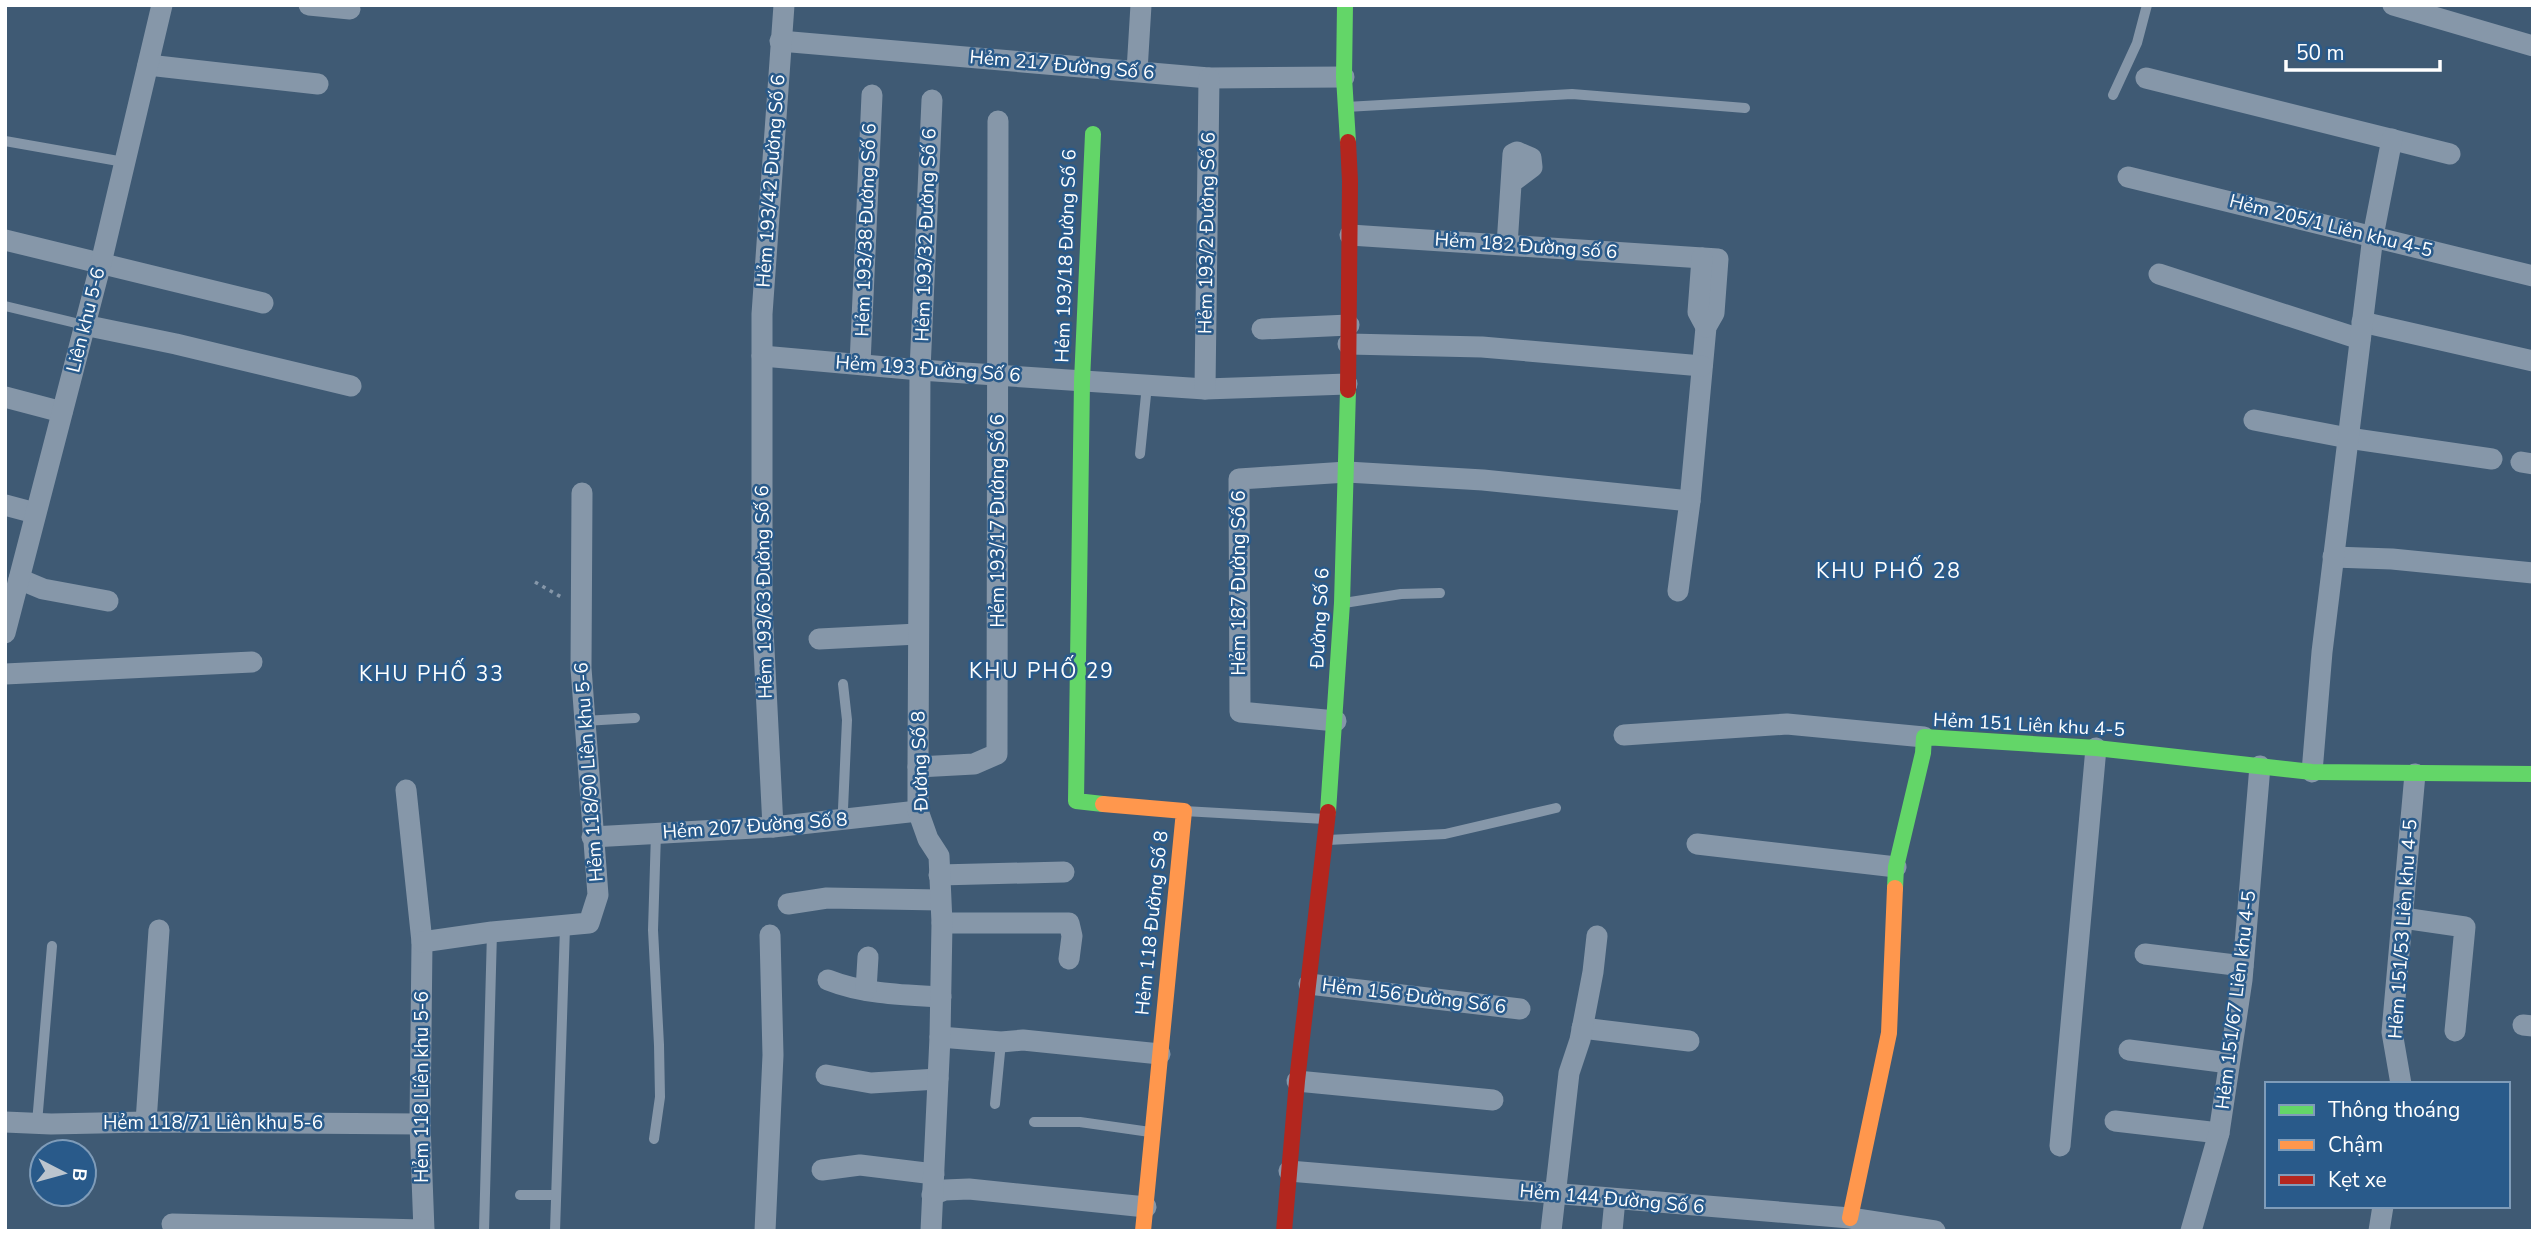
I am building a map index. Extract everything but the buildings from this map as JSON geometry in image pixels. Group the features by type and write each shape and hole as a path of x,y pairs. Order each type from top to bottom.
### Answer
{"street":[{"name":"Liên khu 5-6","path":"5,634 101,263 162,5"},
{"path":"309,5 350,9"},
{"name":"Hẻm 193/42 Đường Số 6","path":"761,356 761,314 784,5"},
{"path":"1137,71 1141,5"},
{"name":"Đường Số 6","path":"1284,1231 1297,1081 1328,819 1342,603 1347,472 1350,234 1345,5"},
{"path":"2393,5 2533,46"},
{"name":"Hẻm 217 Đường Số 6","path":"780,41 1209,78 1345,76"},
{"path":"148,65 318,83"},
{"name":"Hẻm 193/2 Đường Số 6","path":"1205,388 1209,78"},
{"path":"2146,78 2450,154"},
{"name":"Hẻm 193/38 Đường Số 6","path":"860,365 872,95"},
{"name":"Hẻm 193/32 Đường Số 6","path":"920,370 932,100"},
{"path":"998,121 998,374"},
{"name":"Hẻm 193/18 Đường Số 6","path":"1082,381 1093,134"},
{"path":"2312,772 2322,652 2372,236 2392,139"},
{"name":"Hẻm 205/1 Liên khu 4-5","path":"2128,177 2533,276"},
{"path":"1507,245 1512,182"},
{"name":"Hẻm 182 Đường số 6","path":"1350,234 1702,258 1698,312 1706,327 1702,366"},
{"path":"5,240 262,303"},
{"path":"2159,274 2361,330 2533,361"},
{"path":"84,325 351,386"},
{"path":"1262,329 1348,334 1702,366 1690,501 1678,591"},
{"name":"Hẻm 193 Đường Số 6","path":"761,356 920,370 1205,388 1347,384"},
{"name":"Hẻm 193/63 Đường Số 6","path":"761,356 762,609 773,827"},
{"name":"Đường Số 8","path":"920,370 918,811 928,839 939,856 942,923 931,1231"},
{"name":"Hẻm 193/17 Đường Số 6","path":"918,767 974,764 997,754 998,374"},
{"name":"Hẻm 118 Đường Số 8","path":"1082,381 1076,801 1184,811 1143,1231"},
{"path":"5,397 62,412"},
{"path":"2254,420 2348,438 2492,458"},
{"path":"1347,472 1483,480 1690,501"},
{"name":"Hẻm 187 Đường Số 6","path":"1336,721 1240,712 1239,479 1347,472"},
{"name":"Hẻm 118/90 Liên khu 5-6","path":"422,942 589,923 598,895 581,668 582,493"},
{"path":"5,506 35,513"},
{"path":"2333,558 2392,559 2533,573"},
{"path":"19,579 43,589 108,601"},
{"path":"819,639 918,634"},
{"path":"5,674 252,662"},
{"path":"1624,735 1787,724 1924,737"},
{"name":"Hẻm 151 Liên khu 4-5","path":"1850,1218 1889,1033 1896,867 1923,753 1924,737 2096,748 2312,772 2533,774"},
{"path":"2060,1146 2096,748"},
{"name":"Hẻm 151/67 Liên khu 4-5","path":"2191,1231 2220,1133 2242,966 2260,766"},
{"name":"Hẻm 151/53 Liên khu 4-5","path":"2401,1082 2392,1032 2415,774"},
{"name":"Hẻm 118 Liên khu 5-6","path":"406,790 422,942 420,1124 424,1230"},
{"name":"Hẻm 207 Đường Số 8","path":"592,836 773,827 918,811"},
{"path":"1697,844 1896,867"},
{"path":"939,875 1064,872"},
{"path":"788,904 836,897 940,900"},
{"path":"2403,918 2465,927 2455,1031"},
{"path":"942,923 1069,923 1072,936 1069,959"},
{"path":"146,1122 159,930"},
{"path":"765,1231 773,1055 770,935"},
{"path":"1551,1231 1569,1073 1582,1028 1597,936"},
{"path":"2145,954 2242,966"},
{"path":"866,990 868,957"},
{"path":"828,980 866,990 941,997"},
{"name":"Hẻm 156 Đường Số 6","path":"1309,984 1520,1009"},
{"path":"1582,1028 1689,1041"},
{"path":"940,1037 1001,1042 1023,1040 1160,1054"},
{"path":"2129,1050 2229,1063"},
{"path":"826,1075 871,1083 938,1079"},
{"path":"1297,1081 1493,1100"},
{"path":"2115,1121 2220,1133"},
{"name":"Hẻm 118/71 Liên khu 5-6","path":"5,1122 420,1124"},
{"path":"822,1170 860,1165 945,1190 969,1189 1146,1207"},
{"name":"Hẻm 144 Đường Số 6","path":"1289,1171 1799,1218 1850,1218 1935,1231"},
{"path":"1612,1231 1615,1199"},
{"path":"2379,1231 2383,1208"},
{"path":"172,1224 424,1230"}],"lane":[{"path":"2113,94 2137,43 2147,5"},
{"path":"1346,107 1572,94 1745,108"},
{"path":"5,141 124,162"},
{"path":"5,306 84,325"},
{"path":"1140,454 1147,385"},
{"path":"1342,603 1401,594 1440,593"},
{"path":"843,684 847,720 844,809 846,819"},
{"path":"584,721 635,718"},
{"path":"1325,841 1445,834 1556,808"},
{"path":"1184,811 1328,819"},
{"path":"654,1139 660,1097 653,930 656,834"},
{"path":"555,1231 565,927"},
{"path":"484,1231 492,932"},
{"path":"37,1123 52,946"},
{"path":"995,1104 1001,1042"},
{"path":"1034,1122 1080,1122 1153,1132"},
{"path":"520,1195 556,1195"}],"path":[{"path":"535,582 544,589 581,605"}],"traffic: fast":[{"path":"1345,5 1344,77 1348,142"},
{"path":"1093,134 1082,381 1076,801 1103,804"},
{"path":"1328,812 1342,603 1348,390"},
{"path":"1895,888 1896,867 1923,753 1924,737 2096,748 2312,772 2533,774"}],"traffic: slow":[{"path":"1103,804 1184,811 1143,1231"},
{"path":"1850,1218 1889,1033 1895,888"}],"traffic: jam":[{"path":"1348,142 1348,390"},
{"path":"1284,1231 1297,1081 1328,812"}],"district":[{"name":"KHU PHỐ 28","path":"1889,571"},
{"name":"KHU PHỐ 29","path":"1042,671"},
{"name":"KHU PHỐ 33","path":"432,674"}]}
